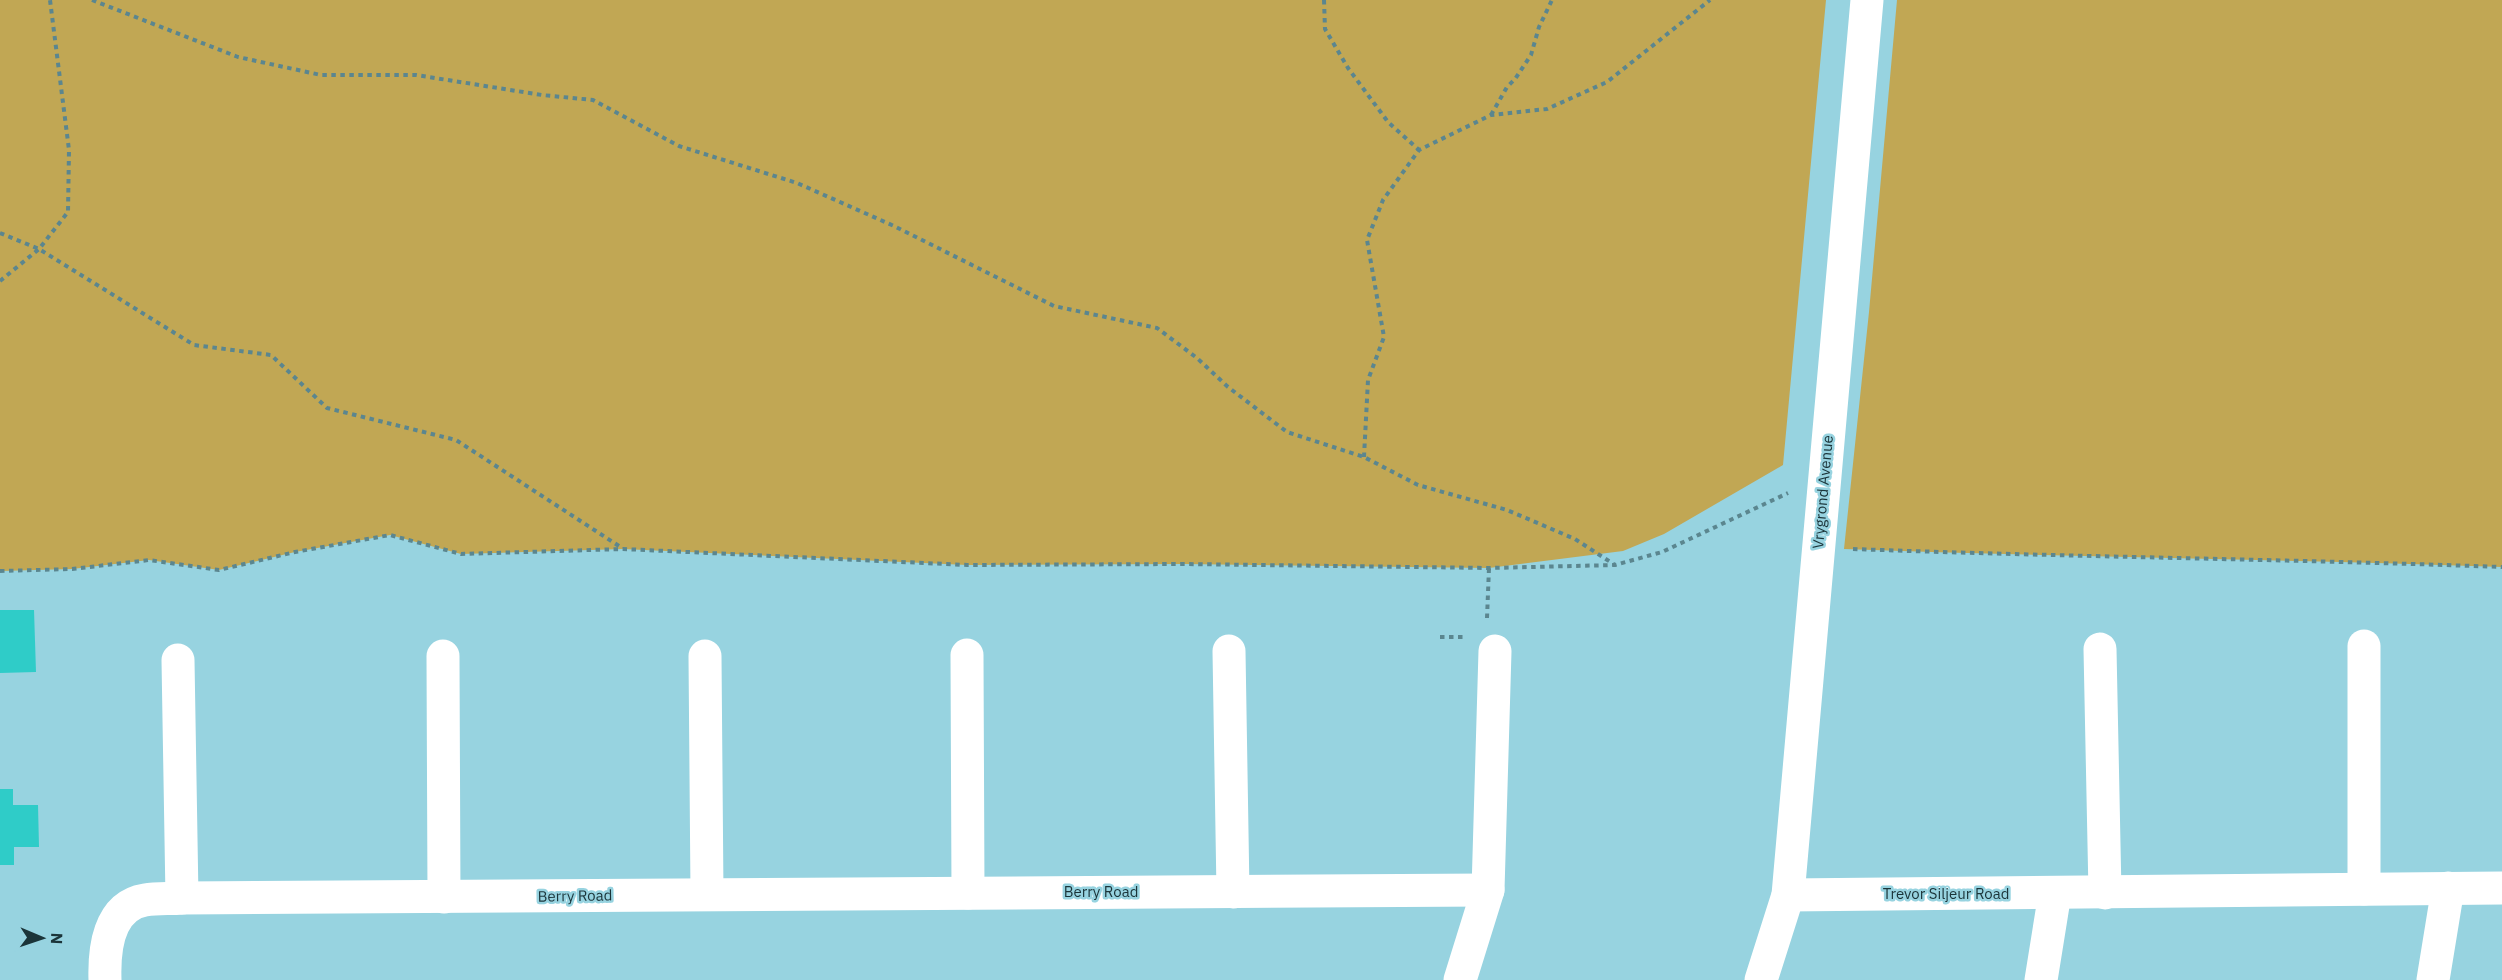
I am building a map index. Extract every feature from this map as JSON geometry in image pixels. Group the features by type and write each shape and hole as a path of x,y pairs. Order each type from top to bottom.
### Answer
{"street":[{"name":"Vrygrond Avenue","path":"1761,980 1788,895 1867,0"},
{"path":"1460,980 1488,890 1486,638"},
{"path":"2364,646 2364,890"},
{"path":"2100,649 2105,892"},
{"path":"1229,651 1233,891"},
{"path":"967,655 968,893"},
{"path":"443,656 444,897"},
{"path":"705,656 707,894"},
{"path":"178,660 182,898"},
{"path":"2433,980 2448,888"},
{"name":"Trevor Siljeur Road","path":"1788,895 2502,888"},
{"name":"Berry Road","path":"105,980 107,944 112,925 124,909 143,900 707,894 1488,890"},
{"path":"2041,980 2055,893"}],"path":[{"path":"0,281 39,249 68,212 69,150 50,0"},
{"path":"92,0 238,57 321,75 416,75 542,95 593,100 679,146 797,183 894,226 1054,306 1157,328 1287,432 1364,457 1418,485 1507,510 1527,518 1575,539 1615,564"},
{"path":"1324,0 1325,29 1348,68 1389,122 1419,150"},
{"path":"1491,115 1507,87 1531,55 1539,27 1551,0"},
{"path":"1364,457 1368,380 1384,337 1367,240 1383,200 1419,150 1491,115 1546,109 1606,82 1710,0"},
{"path":"0,233 39,249 194,345 271,355 327,408 456,441 623,549"},
{"path":"0,571 72,569 149,560 219,570 295,552 390,535 461,554 623,549 967,565 1184,564 1489,568 1615,564 1662,552 1791,491"},
{"path":"1844,549 2068,557 2354,561 2502,567"},
{"path":"1440,637 1486,638 1489,568"}],"shaded area":[{"path":"0,0 1826,0 1783,465 1664,534 1623,551 1489,568 1184,564 967,565 623,549 461,554 390,535 295,552 219,570 149,560 72,569 0,571"},
{"path":"1897,0 2502,0 2502,567 1844,549 1869,312"}],"building":[{"path":"0,610 34,610 36,672 0,673"},
{"path":"0,789 13,789 13,805 38,805 39,847 14,847 14,865 0,865"}]}
